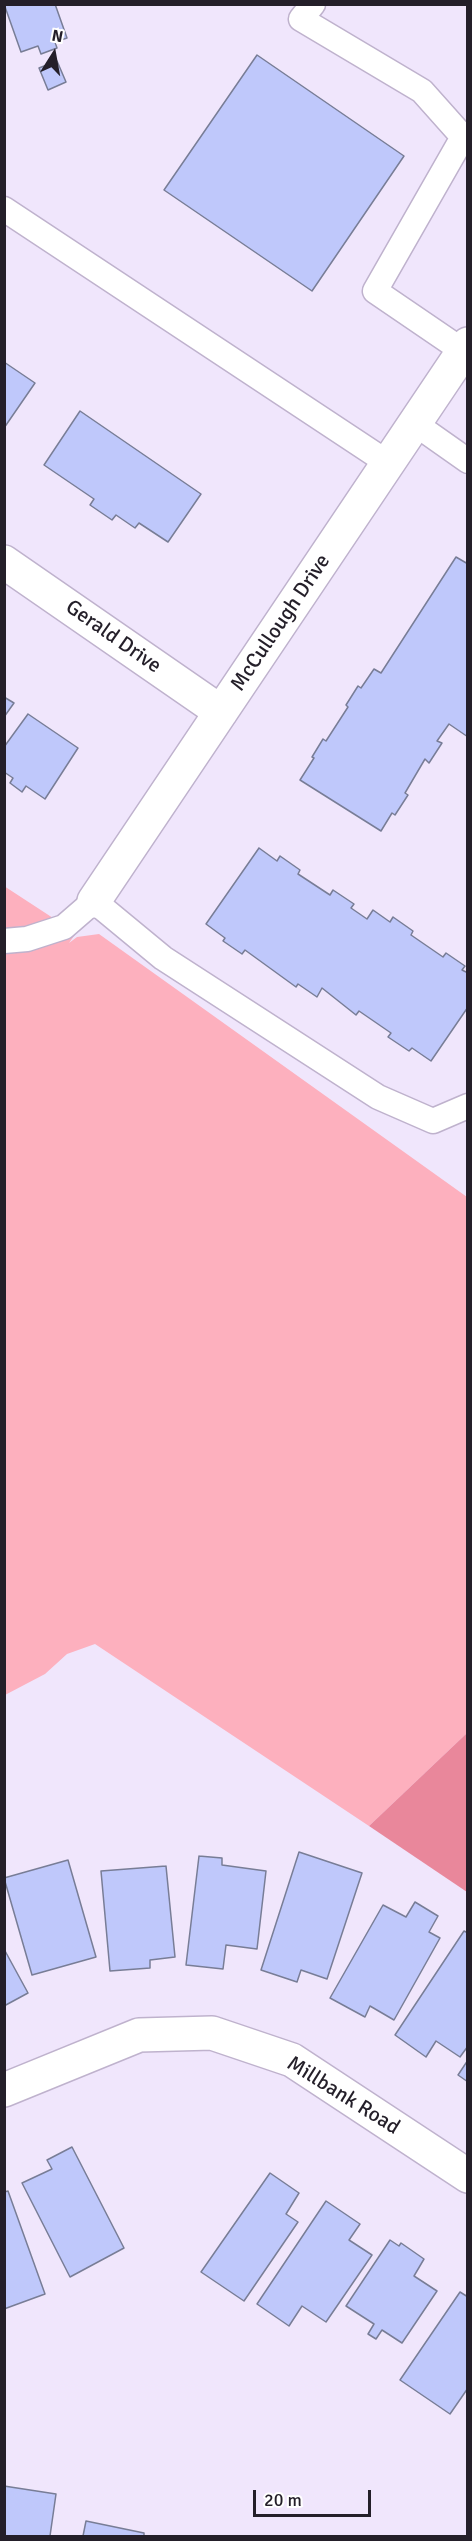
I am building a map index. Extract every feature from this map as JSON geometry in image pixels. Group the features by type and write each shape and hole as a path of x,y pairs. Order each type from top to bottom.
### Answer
{"street":[{"name":"McCullough Drive","path":"94,902 465,347"},
{"name":"Gerald Drive","path":"4,562 221,712"},
{"name":"Millbank Road","path":"4,2090 139,2035 212,2032 292,2060 468,2176"}],"lane":[{"path":"313,4 301,20 422,91 463,137 375,291 465,347"},
{"path":"4,209 388,463"},
{"path":"414,423 468,461"},
{"path":"4,941 27,939 64,927 94,902 163,958 378,1097 433,1120 468,1106"}],"shaded area":[{"path":"4,886 76,933 69,943 77,937 99,934 467,1197 467,1733 369,1826 95,1644 67,1654 45,1674 5,1695"},
{"path":"467,1733 467,1892 369,1826"}],"building":[{"path":"4,4 55,4 67,38 55,42 57,48 41,54 38,46 21,52"},
{"path":"257,55 404,156 312,291 164,190"},
{"path":"57,61 66,82 48,90 39,68"},
{"path":"4,362 35,383 4,428"},
{"path":"80,411 201,494 168,542 139,523 135,528 116,515 112,520 90,505 94,499 44,465"},
{"path":"456,557 468,564 468,737 449,724 437,741 442,743 429,763 425,759 405,793 408,795 395,815 392,813 381,831 300,780 323,739 326,741 348,707 346,705 358,686 361,688 374,669 381,673"},
{"path":"4,697 14,703 4,717"},
{"path":"28,714 78,748 45,799 26,786 22,792 10,783 13,778 4,772 4,747"},
{"path":"259,848 277,861 280,856 300,870 298,874 330,895 333,890 354,904 351,908 367,919 373,910 390,922 393,917 413,931 411,935 443,957 446,953 465,966 462,970 468,973 468,1007 431,1061 412,1048 409,1051 388,1037 391,1033 359,1011 356,1015 322,988 317,997 298,984 296,987 245,950 242,954 223,941 225,938 206,924"},
{"path":"299,1852 362,1873 327,1979 301,1970 297,1982 261,1970"},
{"path":"199,1856 222,1858 222,1865 266,1871 257,1949 226,1945 223,1969 186,1965"},
{"path":"68,1860 96,1957 32,1975 4,1878"},
{"path":"166,1866 175,1957 150,1960 150,1968 110,1971 101,1871"},
{"path":"415,1902 438,1916 429,1932 440,1938 394,2020 370,2006 365,2017 330,1998 383,1905 406,1917"},
{"path":"464,1931 468,1933 468,2046 460,2057 436,2041 426,2057 395,2035"},
{"path":"4,1949 28,1993 4,2006"},
{"path":"468,2060 468,2082 458,2075"},
{"path":"72,2147 124,2248 70,2277 22,2183 52,2169 47,2160"},
{"path":"270,2173 299,2193 286,2214 298,2222 244,2301 201,2272"},
{"path":"8,2191 45,2294 4,2309 4,2192"},
{"path":"326,2201 360,2224 349,2240 372,2255 326,2322 302,2306 289,2326 257,2304"},
{"path":"390,2240 399,2246 401,2243 424,2259 414,2276 437,2291 402,2343 382,2330 376,2339 368,2334 374,2324 346,2306"},
{"path":"460,2292 468,2297 468,2388 450,2414 400,2380"},
{"path":"4,2486 56,2494 50,2536 4,2536"},
{"path":"86,2521 144,2533 144,2536 83,2536"}]}
